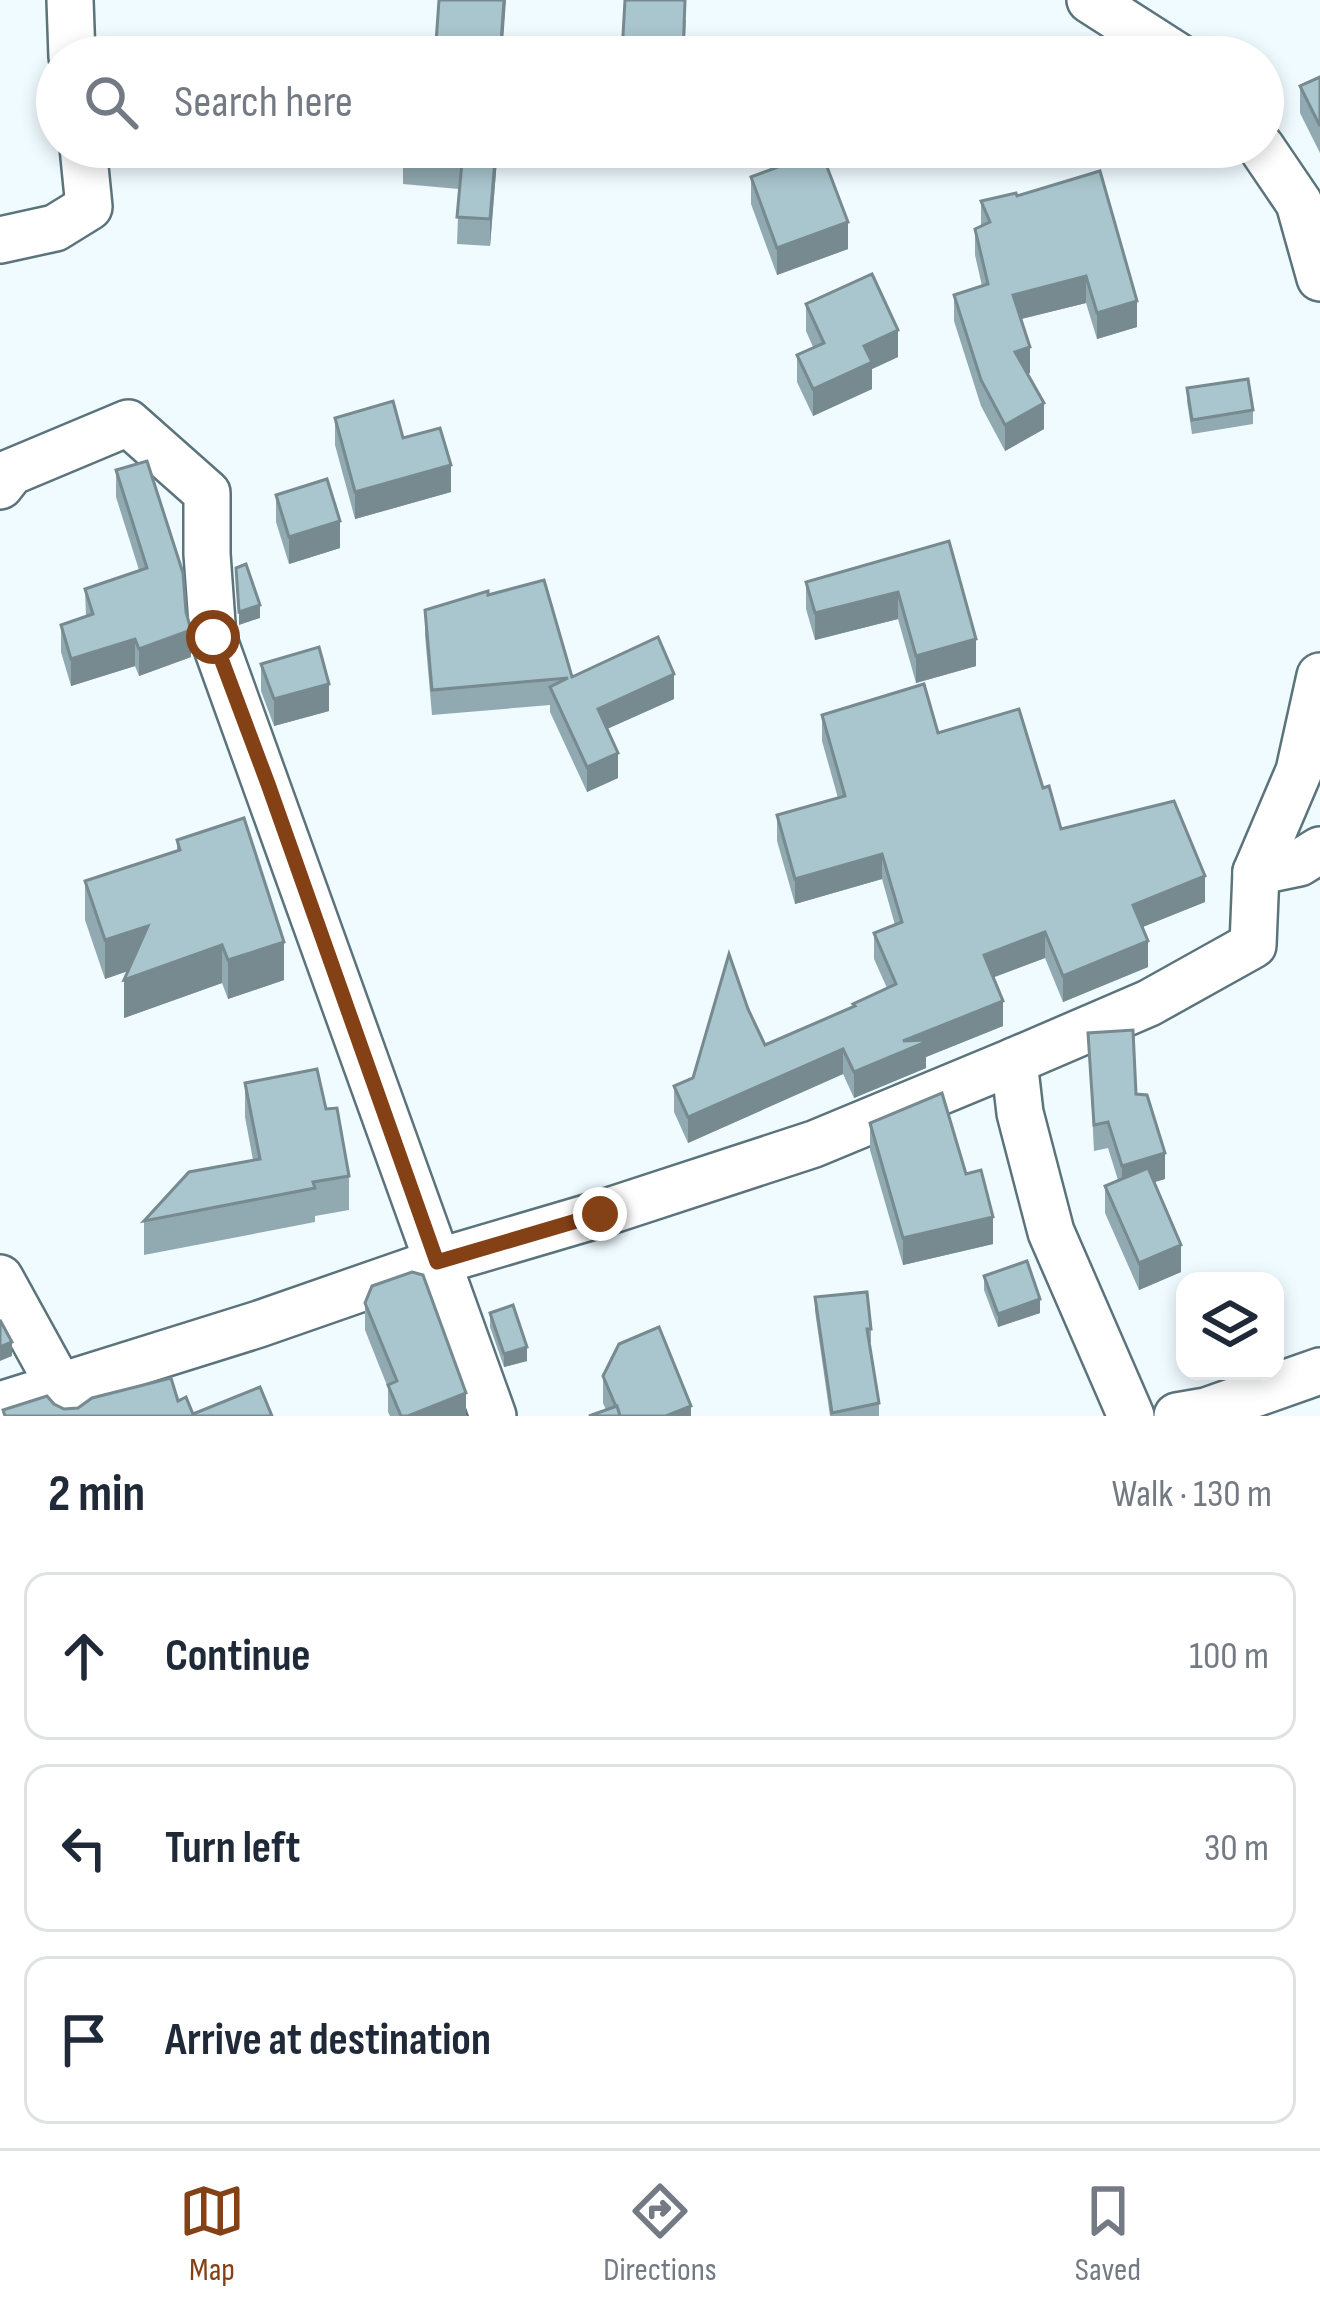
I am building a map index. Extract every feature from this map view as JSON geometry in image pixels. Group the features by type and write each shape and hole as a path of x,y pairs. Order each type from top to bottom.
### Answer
{"street":[{"path":"70,0 72,36"},
{"path":"1090,0 1146,36"},
{"path":"0,240 55,228 88,206 84,168"},
{"path":"1275,168 1299,203 1320,278"},
{"path":"0,486 11,472 128,423 207,493 213,637 493,1416"},
{"path":"0,1405 65,1401 259,1324 437,1262 814,1144 1149,1003 1253,945 1256,872 1299,771 1320,676"},
{"path":"1256,872 1299,863 1320,850"},
{"path":"1014,1061 1020,1114 1051,1232 1131,1416"},
{"path":"0,1278 65,1401"},
{"path":"1177,1416 1205,1411 1320,1371"}],"building":[{"path":"439,0 504,0 501,36 436,36"},
{"path":"625,0 685,0 684,36 623,36"},
{"path":"1320,77 1320,126 1300,86"},
{"path":"461,168 494,168 490,219 457,217"},
{"path":"775,168 827,168 848,222 777,248 751,177"},
{"path":"1100,171 1137,301 1097,313 1086,276 1013,295 1030,347 1015,352 1044,403 1005,425 981,380 954,295 988,284 975,229 990,222 981,201 1017,196"},
{"path":"872,274 898,330 864,346 872,362 813,389 797,355 824,343 806,304"},
{"path":"1248,379 1253,410 1192,420 1187,388"},
{"path":"393,401 403,438 440,428 451,465 355,492 335,418"},
{"path":"147,461 183,573 191,630 139,649 135,639 71,659 61,625 93,614 85,589 147,568 116,470"},
{"path":"327,479 340,521 289,537 276,495"},
{"path":"949,541 976,639 916,656 898,592 815,613 806,582"},
{"path":"246,564 260,605 239,612 236,568"},
{"path":"544,580 572,677 658,637 674,674 598,709 618,753 587,767 550,687 568,678 432,690 425,610"},
{"path":"319,647 329,684 274,699 261,664"},
{"path":"924,684 938,733 1019,709 1061,829 1174,801 1205,876 1133,905 1148,941 1063,976 1045,932 984,955 1003,1001 903,1041 926,1042 854,1072 843,1049 688,1117 674,1086 693,1078 729,954 765,1045 896,984 874,933 902,922 882,854 795,879 777,815 845,796 822,715"},
{"path":"244,818 284,942 228,960 222,945 124,980 148,926 105,940 85,881 180,850 177,840"},
{"path":"1133,1030 1136,1094 1147,1095 1165,1153 1122,1166 1108,1122 1094,1125 1088,1033"},
{"path":"317,1069 326,1109 337,1108 349,1176 313,1182 315,1188 144,1221 189,1172 260,1159 245,1083"},
{"path":"942,1093 966,1174 981,1170 993,1217 903,1238 870,1123"},
{"path":"1148,1168 1181,1245 1139,1263 1105,1186"},
{"path":"1027,1261 1040,1299 998,1314 984,1276"},
{"path":"412,1272 423,1275 466,1393 401,1416 388,1385 397,1381 365,1303 372,1286"},
{"path":"867,1292 871,1329 867,1329 879,1403 832,1413 815,1297"},
{"path":"513,1305 527,1347 504,1354 490,1313"},
{"path":"0,1320 12,1342 0,1347"},
{"path":"659,1327 691,1406 666,1416 620,1416 603,1376 619,1344"},
{"path":"171,1378 178,1401 186,1397 193,1414 260,1387 272,1416 5,1416 3,1410 47,1396 64,1409 78,1408 92,1398"},
{"path":"617,1406 620,1416 589,1416"}],"route":[{"path":"213,637 437,1262 600,1214"}]}
